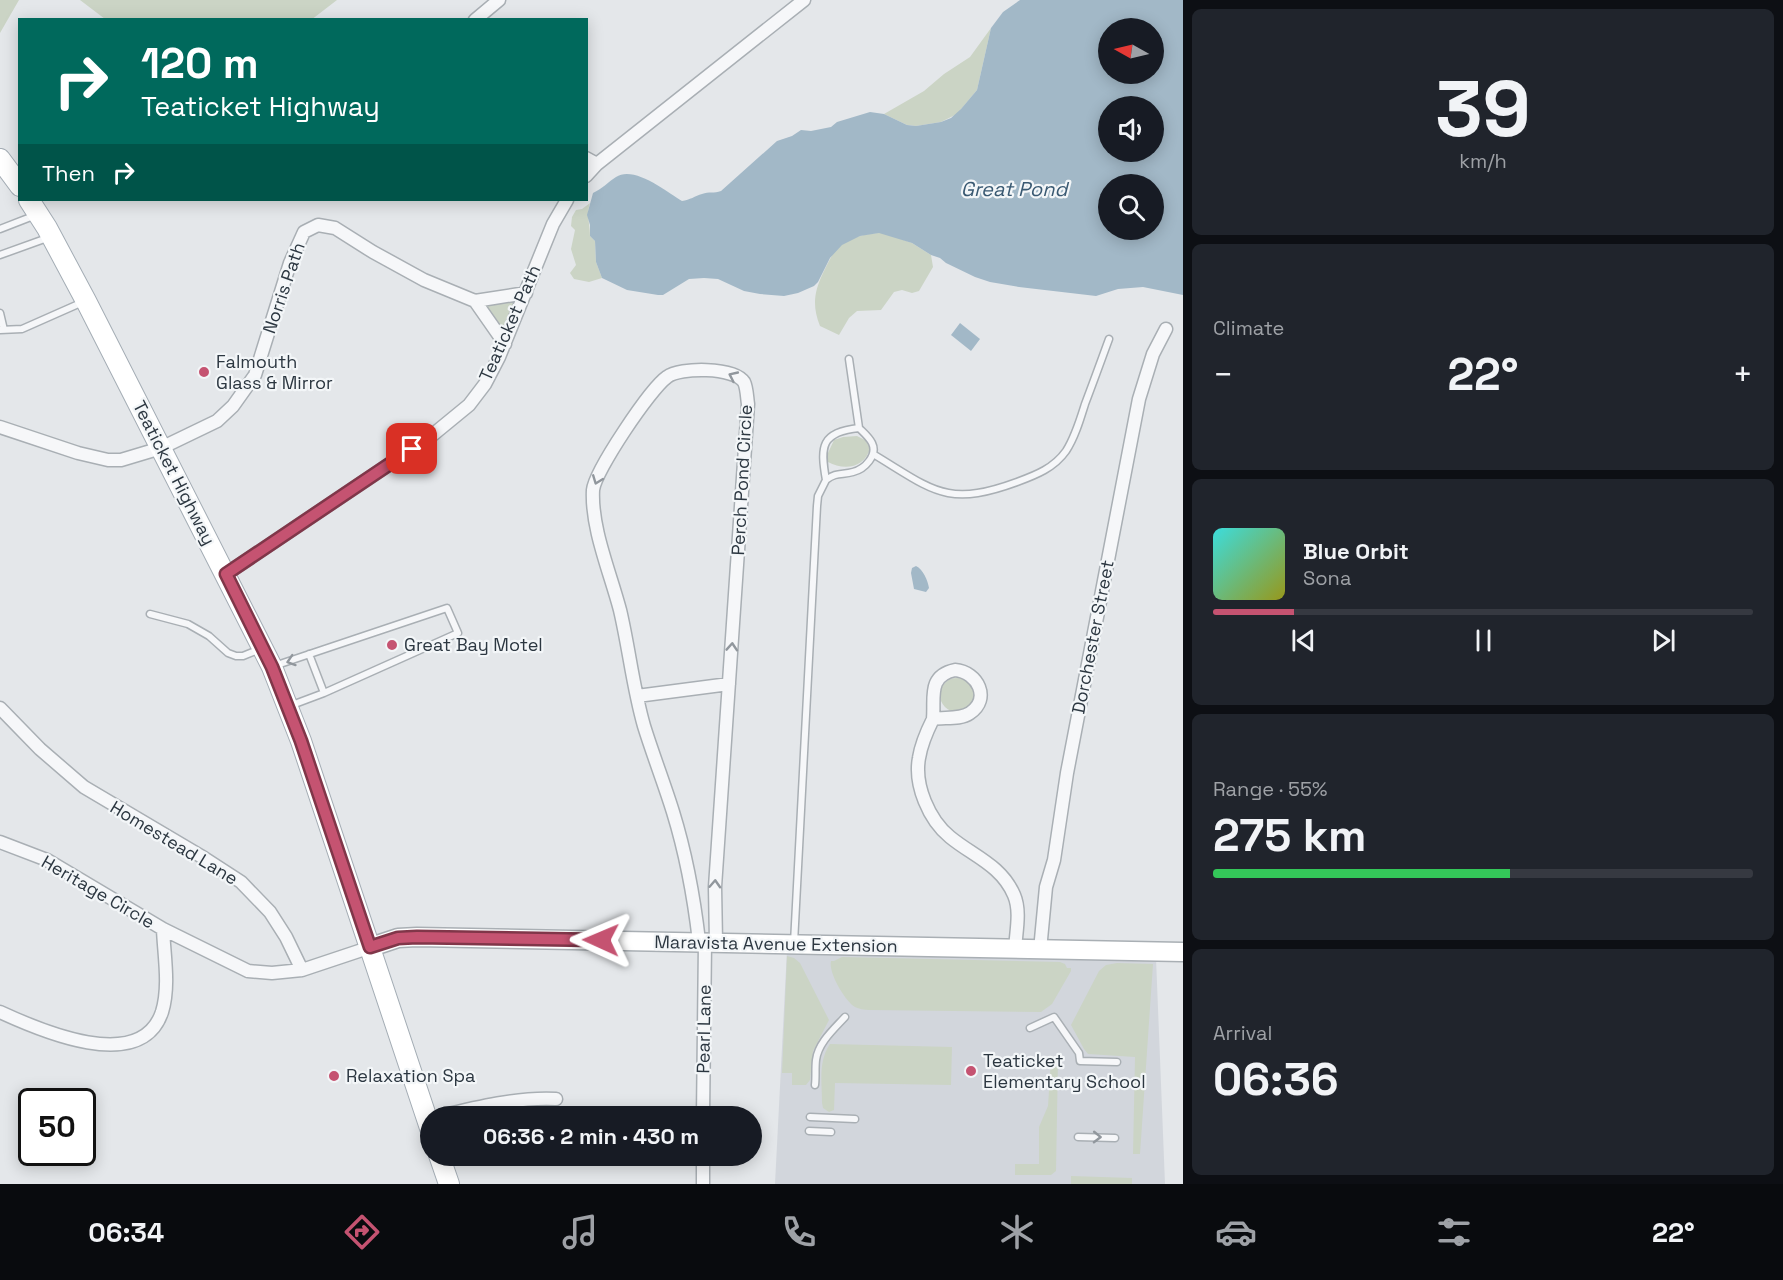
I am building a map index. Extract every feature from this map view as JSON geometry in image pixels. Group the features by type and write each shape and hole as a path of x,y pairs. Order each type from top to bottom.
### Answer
{"main road":[{"path":"0,159 18,183"},
{"name":"Teaticket Highway","path":"34,207 86,301 272,667 427,1106"},
{"name":"Maravista Avenue Extension","path":"370,947 398,938 417,937 1183,952"},
{"path":"443,1166 449,1184"}],"street":[{"path":"477,18 499,0"},
{"path":"592,161 804,0"},
{"name":"Teaticket Path","path":"226,574 430,437 461,413 477,396 506,344 553,224 566,201"},
{"name":"Norris Path","path":"161,448 217,421 245,392 255,375 290,263 304,232 311,228 318,225 334,228 424,280 475,302"},
{"path":"506,344 475,302 526,293"},
{"name":"Dorchester Street","path":"1040,950 1046,887 1054,860 1067,773 1139,399 1153,354 1166,329"},
{"name":"Perch Pond Circle","path":"680,370 736,375 744,382 748,412 715,887 707,942 673,813 644,725 620,612 593,512 593,487 616,445 656,385 668,375 680,370"},
{"path":"0,427 78,453 108,460 133,458 161,448"},
{"path":"933,719 960,717 968,715 975,709 980,694 979,686 969,674 963,671 948,672 937,681 934,688 933,719 919,757 918,773 925,800 943,831 990,863 1010,886 1018,911 1015,949"},
{"path":"637,696 729,684"},
{"name":"Homestead Lane","path":"0,708 84,787 241,882 270,912 286,937 302,970"},
{"name":"Heritage Circle","path":"0,842 47,860 162,929 248,971 272,973 302,970"},
{"name":"Heritage Circle","path":"0,1012 44,1032 92,1043 121,1044 141,1038 156,1023 164,1002 162,929"},
{"name":"Pearl Lane","path":"703,1106 707,942"},
{"path":"302,970 370,947"},
{"path":"488,1106 544,1098 556,1099"},
{"path":"703,1166 703,1184"}],"lane":[{"path":"0,229 34,207"},
{"path":"0,255 52,236"},
{"path":"0,313 2,330 22,329 86,301"},
{"path":"873,454 925,486 952,495 973,495 996,490 1042,473 1060,458 1075,434 1109,339"},
{"path":"794,944 818,496 826,480 840,472 856,471 868,462 874,447 872,441 860,428 849,359"},
{"path":"826,480 822,454 826,440 840,431 860,428"},
{"path":"272,667 447,608 458,633 288,707"},
{"path":"150,614 188,624 209,636 228,653 236,656 243,656 263,648"},
{"path":"309,654 324,693"},
{"path":"815,1085 816,1060 819,1051 830,1033 845,1017"},
{"path":"1030,1028 1054,1017 1079,1053 1080,1061 1117,1062"},
{"path":"810,1118 855,1119"},
{"path":"809,1131 831,1131"},
{"path":"1078,1137 1115,1137"}],"shaded area":[{"name":"Teaticket Elementary School","path":"787,950 1156,958 1165,1184 775,1184"}],"green space":[{"path":"0,0 19,0 0,33"},
{"path":"80,0 337,0 314,18 104,18"},
{"path":"991,28 977,90 957,114 941,122 916,126 907,125 884,114 924,91 970,57"},
{"path":"590,203 588,216 590,236 595,241 596,262 602,278 589,282 574,279 570,273 576,265 571,249 575,230 571,226 572,217 576,210"},
{"path":"884,233 912,243 931,255 933,267 919,291 894,292 881,310 857,311 849,318 839,335 820,326 815,305 816,293 823,273 836,249 846,241 859,236"},
{"path":"511,300 514,303 505,325 501,326 497,324 483,304"},
{"path":"857,436 865,440 870,448 864,460 847,467 828,462 828,453 834,440"},
{"path":"957,678 969,683 974,695 969,707 957,712 945,707 940,695 945,683"},
{"path":"787,956 800,963 829,1020 813,1051 810,1080 806,1085 792,1085 792,1073 782,1073"},
{"path":"842,957 1060,962 1067,968 1071,968 1071,971 1052,1004 1041,1012 867,1010 851,1004 835,979 831,961"},
{"path":"1153,964 1140,1154 1133,1154 1135,1057 1088,1054 1071,1025 1099,971 1106,965"},
{"path":"830,1044 952,1047 951,1085 835,1083 834,1110 829,1112 823,1108 821,1080 822,1065"},
{"path":"1051,1060 1058,1060 1056,1171 1051,1175 1015,1175 1015,1164 1039,1164 1039,1127 1048,1106"},
{"path":"1071,1176 1132,1178 1132,1184 1071,1184"}],"water":[{"name":"Great Pond","path":"1020,0 1183,0 1183,295 1143,287 1118,289 1096,296 990,282 946,263 912,243 879,233 860,236 842,245 830,258 814,286 784,296 744,291 718,279 704,278 689,279 663,295 658,295 627,290 602,278 596,262 595,241 590,236 587,215 593,193 616,177 632,174 650,181 682,201 688,200 705,193 721,191 777,141 801,130 811,131 831,127 837,122 870,112 884,114 907,125 941,122 951,118 977,90 991,28 1003,12"},
{"path":"960,323 980,339 971,351 951,335"},
{"path":"916,566 926,579 929,588 926,592 914,589 911,573 912,568"}],"place":[{"name":"Falmouth Glass & Mirror","path":"204,372"},
{"name":"Great Bay Motel","path":"392,645"},
{"name":"Teaticket Elementary School","path":"971,1071"},
{"name":"Relaxation Spa","path":"334,1076"}],"route":[{"path":"412,449 226,574 272,667 301,741 370,947 398,938 417,937 601,940"}]}
